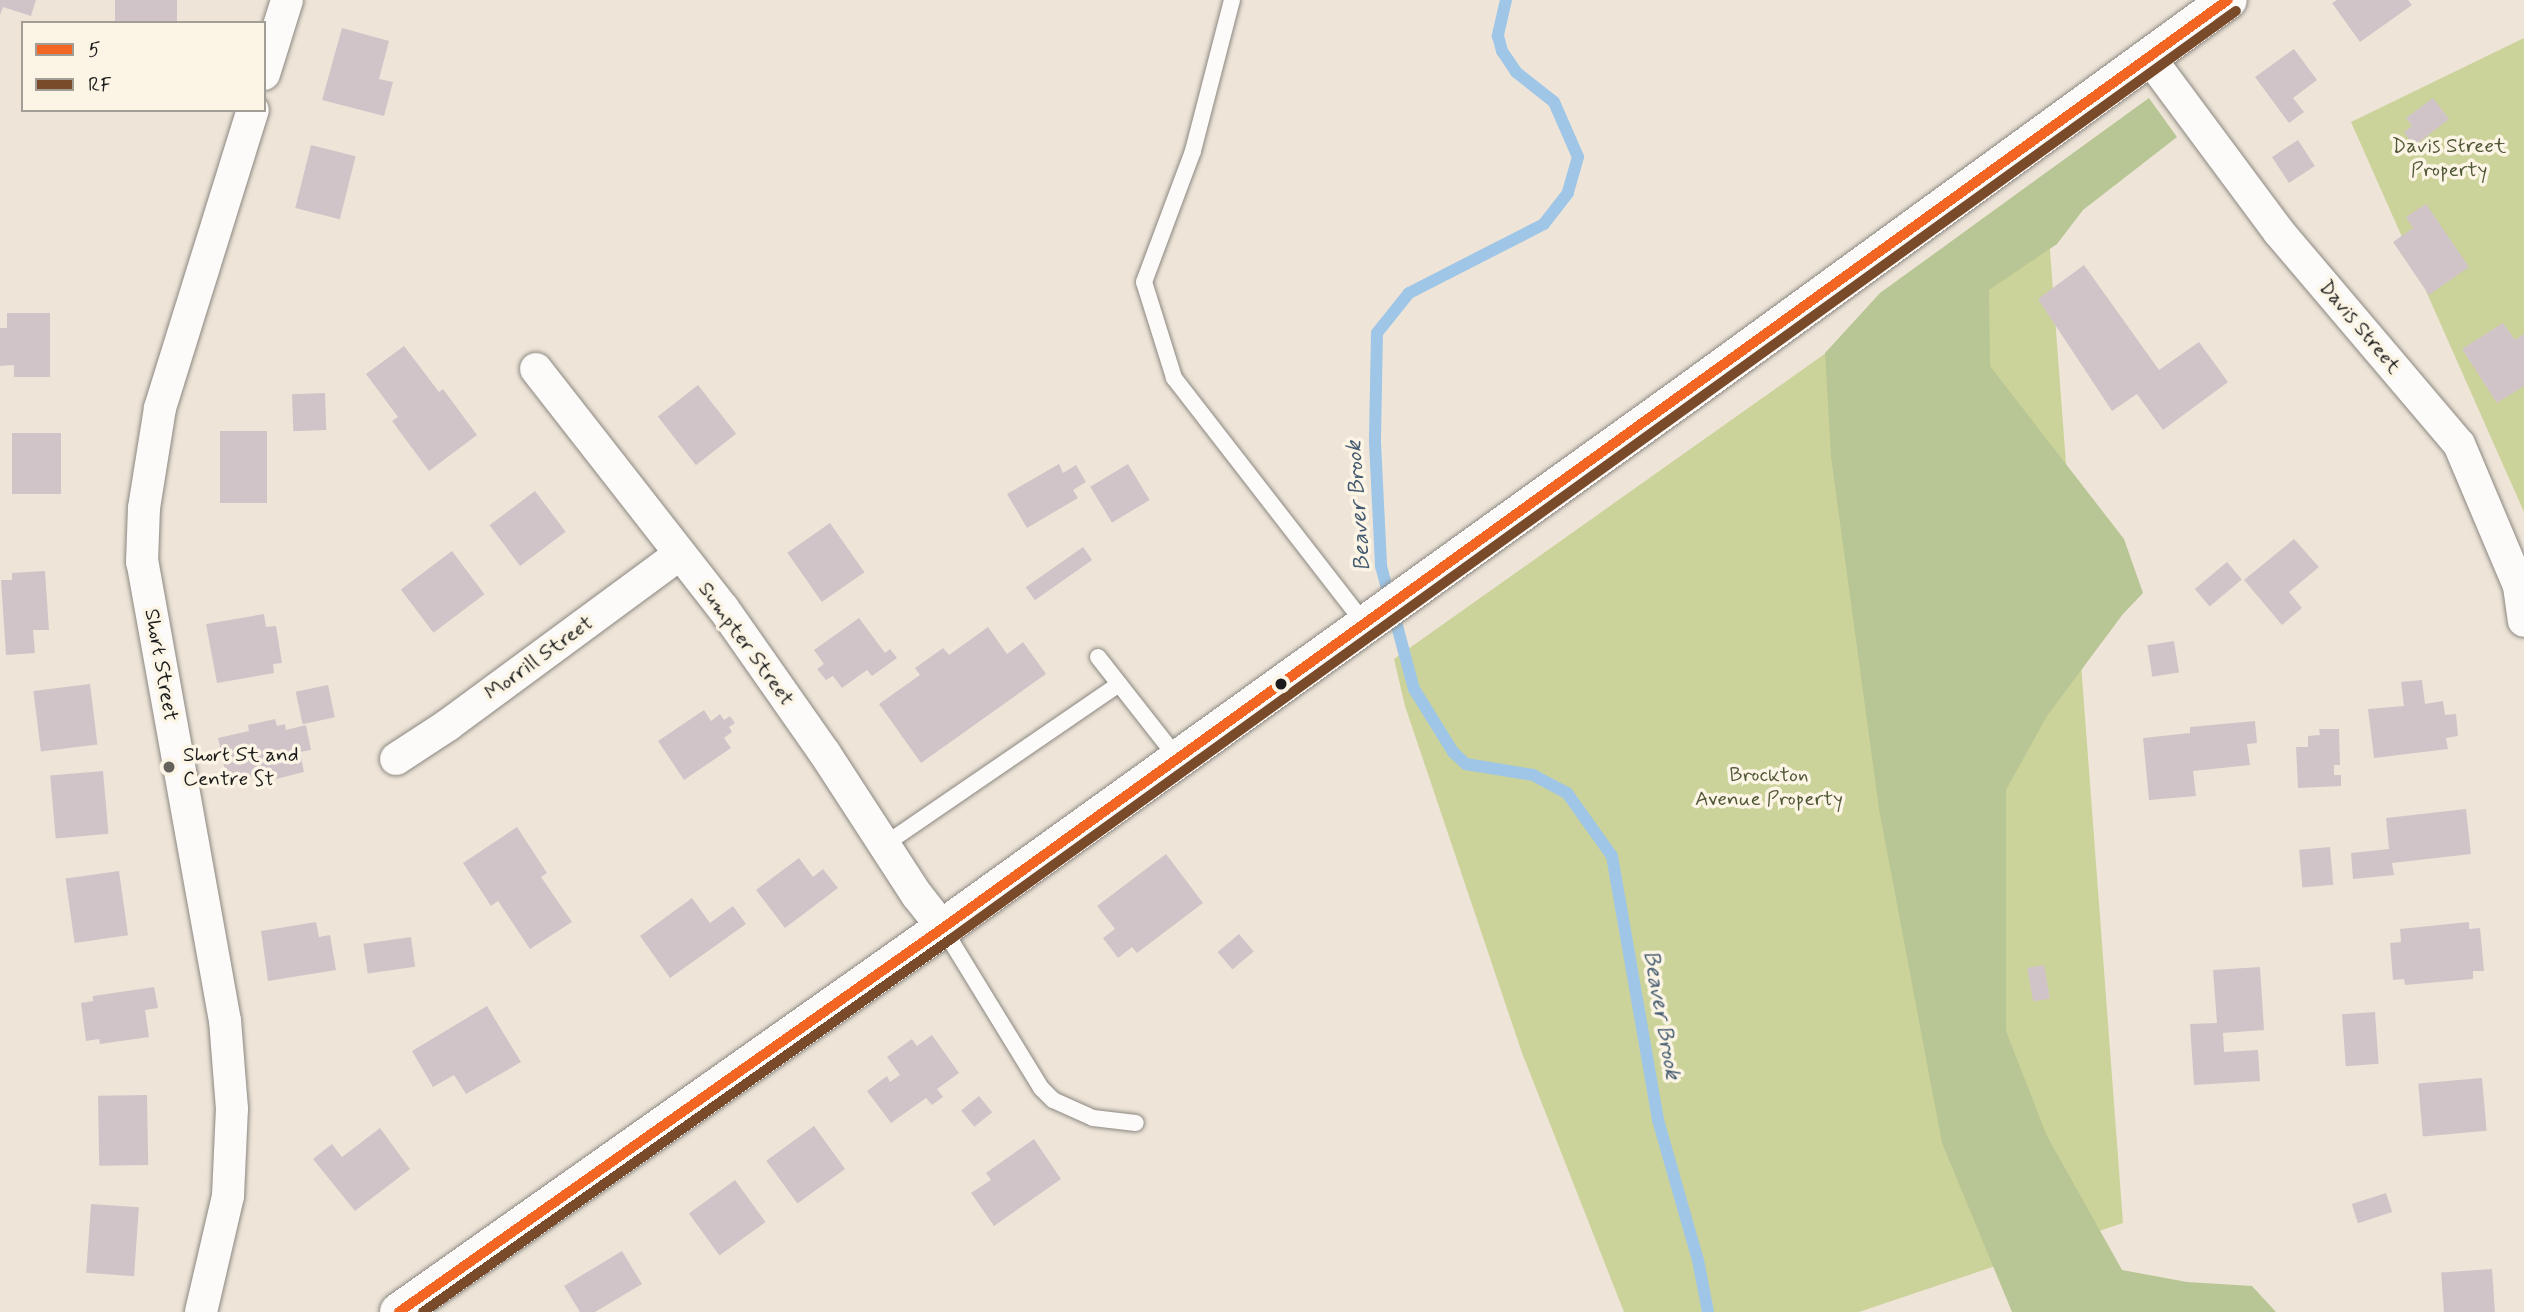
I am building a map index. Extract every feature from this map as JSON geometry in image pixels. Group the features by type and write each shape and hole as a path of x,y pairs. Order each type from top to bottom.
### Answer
{"main road":[{"path":"399,1312 943,928 1689,392 2228,0"}],"street":[{"path":"266,68 288,0"},
{"name":"Davis Street","path":"2149,57 2279,232 2459,444 2519,586 2524,621"},
{"name":"Short Street","path":"201,1312 228,1196 232,1108 225,1021 142,562 144,509 160,408 252,112"},
{"name":"Sumpter Street","path":"536,369 681,554 773,678 884,845 943,928"},
{"name":"Morrill Street","path":"396,759 448,725 681,554"}],"lane":[{"path":"1232,0 1193,151 1144,282 1174,378 1366,622"},
{"path":"1098,657 1178,759"},
{"path":"884,845 1119,684"},
{"path":"943,928 1041,1088 1053,1100 1094,1118 1136,1123"}],"green space":[{"name":"Davis Street Property","path":"2524,38 2524,512 2351,122"},
{"path":"2149,98 2177,137 2083,210 2057,244 1989,290 1990,366 2124,539 2143,593 2123,614 2047,716 2006,790 2006,1031 2047,1136 2122,1270 2187,1282 2252,1286 2276,1312 2012,1312 1942,1143 1879,809 1831,457 1825,353 1880,293"},
{"name":"Brockton Avenue Property","path":"2046,197 2123,1223 1859,1312 1624,1312 1522,1053 1405,706 1394,659"}],"building":[{"path":"0,0 36,0 31,16 3,7 0,15"},
{"path":"115,0 177,0 177,21 115,21"},
{"path":"2337,0 2408,0 2412,5 2360,42 2332,3"},
{"path":"342,28 389,41 379,79 393,82 384,116 322,100"},
{"path":"2294,49 2317,80 2293,98 2304,112 2289,123 2255,77"},
{"path":"2433,98 2449,119 2414,146 2404,132 2412,126 2406,118"},
{"path":"2298,140 2315,166 2289,183 2272,157"},
{"path":"311,145 356,156 340,219 295,208"},
{"path":"2426,204 2469,267 2429,295 2393,242 2413,228 2406,217"},
{"path":"2084,265 2159,370 2199,342 2228,382 2163,430 2137,394 2112,411 2038,299"},
{"path":"7,313 50,313 50,377 14,377 14,365 0,366 0,328 7,328"},
{"path":"2503,323 2515,340 2524,334 2524,386 2497,403 2462,349"},
{"path":"404,346 439,392 443,389 477,435 429,471 392,421 398,417 366,374"},
{"path":"698,385 736,434 696,465 658,416"},
{"path":"325,393 326,430 293,431 292,394"},
{"path":"220,431 267,431 267,503 220,503"},
{"path":"12,433 61,433 61,494 12,494"},
{"path":"1059,464 1063,473 1076,465 1086,482 1073,490 1078,498 1027,528 1007,494"},
{"path":"1128,464 1150,500 1112,523 1090,487"},
{"path":"535,491 566,532 520,566 489,525"},
{"path":"830,523 864,572 822,602 787,553"},
{"path":"2294,539 2319,567 2289,592 2302,608 2282,625 2244,580"},
{"path":"1083,547 1092,560 1035,600 1026,587"},
{"path":"452,551 484,594 433,633 401,590"},
{"path":"2227,562 2242,580 2210,607 2195,589"},
{"path":"45,571 49,630 33,630 35,653 6,655 1,580 12,580 12,573"},
{"path":"264,614 266,627 276,626 282,663 273,664 274,673 217,683 206,624"},
{"path":"859,618 885,653 890,649 897,658 872,676 867,670 842,688 833,676 826,680 817,669 824,664 814,650"},
{"path":"988,627 1007,654 1023,642 1046,674 921,763 879,704 920,675 915,668 943,648 949,655"},
{"path":"2174,641 2179,673 2152,677 2147,645"},
{"path":"2422,680 2425,704 2443,701 2445,715 2456,714 2458,736 2446,738 2448,749 2374,758 2368,709 2404,706 2401,682"},
{"path":"90,684 97,745 41,751 33,691"},
{"path":"328,685 335,717 303,724 296,692"},
{"path":"704,710 711,721 720,714 724,720 730,716 735,723 729,727 732,732 724,738 731,748 684,780 658,741"},
{"path":"275,719 277,726 285,724 286,730 306,725 311,750 300,752 304,772 276,779 275,772 243,779 244,784 224,789 220,771 225,770 218,738 249,731 248,725"},
{"path":"2255,721 2257,743 2247,744 2250,765 2193,771 2196,796 2149,800 2143,738 2190,733 2190,727"},
{"path":"2319,729 2339,729 2340,765 2334,765 2334,775 2341,775 2341,786 2298,788 2296,747 2308,747 2308,736 2320,735"},
{"path":"103,771 108,834 56,838 50,776"},
{"path":"2466,809 2471,854 2392,863 2394,875 2353,879 2351,853 2389,849 2386,818"},
{"path":"517,827 547,873 541,877 572,922 530,949 498,901 491,906 463,863"},
{"path":"2330,847 2333,885 2302,888 2299,850"},
{"path":"1166,854 1203,903 1137,953 1132,947 1118,958 1103,938 1115,929 1097,906"},
{"path":"799,858 813,877 823,869 838,888 785,928 756,890"},
{"path":"119,871 128,935 75,943 66,879"},
{"path":"692,898 710,923 733,906 746,924 670,978 640,936"},
{"path":"316,922 319,937 330,935 336,970 268,981 261,931"},
{"path":"2469,922 2469,929 2480,928 2484,971 2473,971 2473,979 2405,985 2404,979 2393,980 2390,943 2401,942 2400,929"},
{"path":"1239,934 1254,952 1232,970 1218,952"},
{"path":"411,937 415,967 368,973 363,944"},
{"path":"2044,965 2050,998 2033,1001 2027,968"},
{"path":"2260,967 2264,1030 2223,1033 2224,1052 2258,1050 2260,1081 2194,1085 2190,1024 2217,1023 2213,970"},
{"path":"154,987 158,1008 145,1010 149,1037 100,1044 99,1039 86,1041 81,1003 93,1001 93,996"},
{"path":"487,1006 521,1062 466,1094 454,1075 433,1087 412,1051"},
{"path":"2375,1012 2379,1064 2346,1066 2342,1014"},
{"path":"932,1035 959,1073 937,1089 943,1097 932,1105 926,1098 891,1123 867,1091 887,1076 890,1082 900,1075 887,1057 912,1039 917,1046"},
{"path":"2482,1078 2487,1131 2423,1136 2418,1084"},
{"path":"147,1095 148,1165 99,1166 98,1096"},
{"path":"979,1096 992,1112 974,1127 961,1110"},
{"path":"814,1126 845,1169 797,1204 766,1161"},
{"path":"380,1128 410,1169 355,1211 313,1159 332,1144 342,1157"},
{"path":"1034,1139 1061,1179 994,1226 971,1193 991,1180 986,1173"},
{"path":"735,1180 766,1222 719,1256 689,1214"},
{"path":"2386,1193 2392,1212 2358,1223 2352,1204"},
{"path":"91,1204 139,1207 134,1276 86,1273"},
{"path":"622,1251 642,1284 595,1312 580,1312 564,1286"},
{"path":"2492,1269 2495,1312 2444,1312 2441,1273"}],"waterway":[{"name":"Beaver Brook","path":"1506,0 1498,36 1502,51 1516,72 1554,102 1578,157 1568,193 1544,224 1409,293 1377,333 1375,442 1381,566 1414,689 1453,752 1466,764 1533,775 1567,793 1612,856 1658,1120 1698,1260 1708,1312"}],"transit line":[{"name":"5","path":"399,1312 943,928 2228,0"},
{"name":"RF","path":"423,1312 951,939 2236,11"}],"place":[{"name":"Short St and Centre St","path":"169,767"}]}
